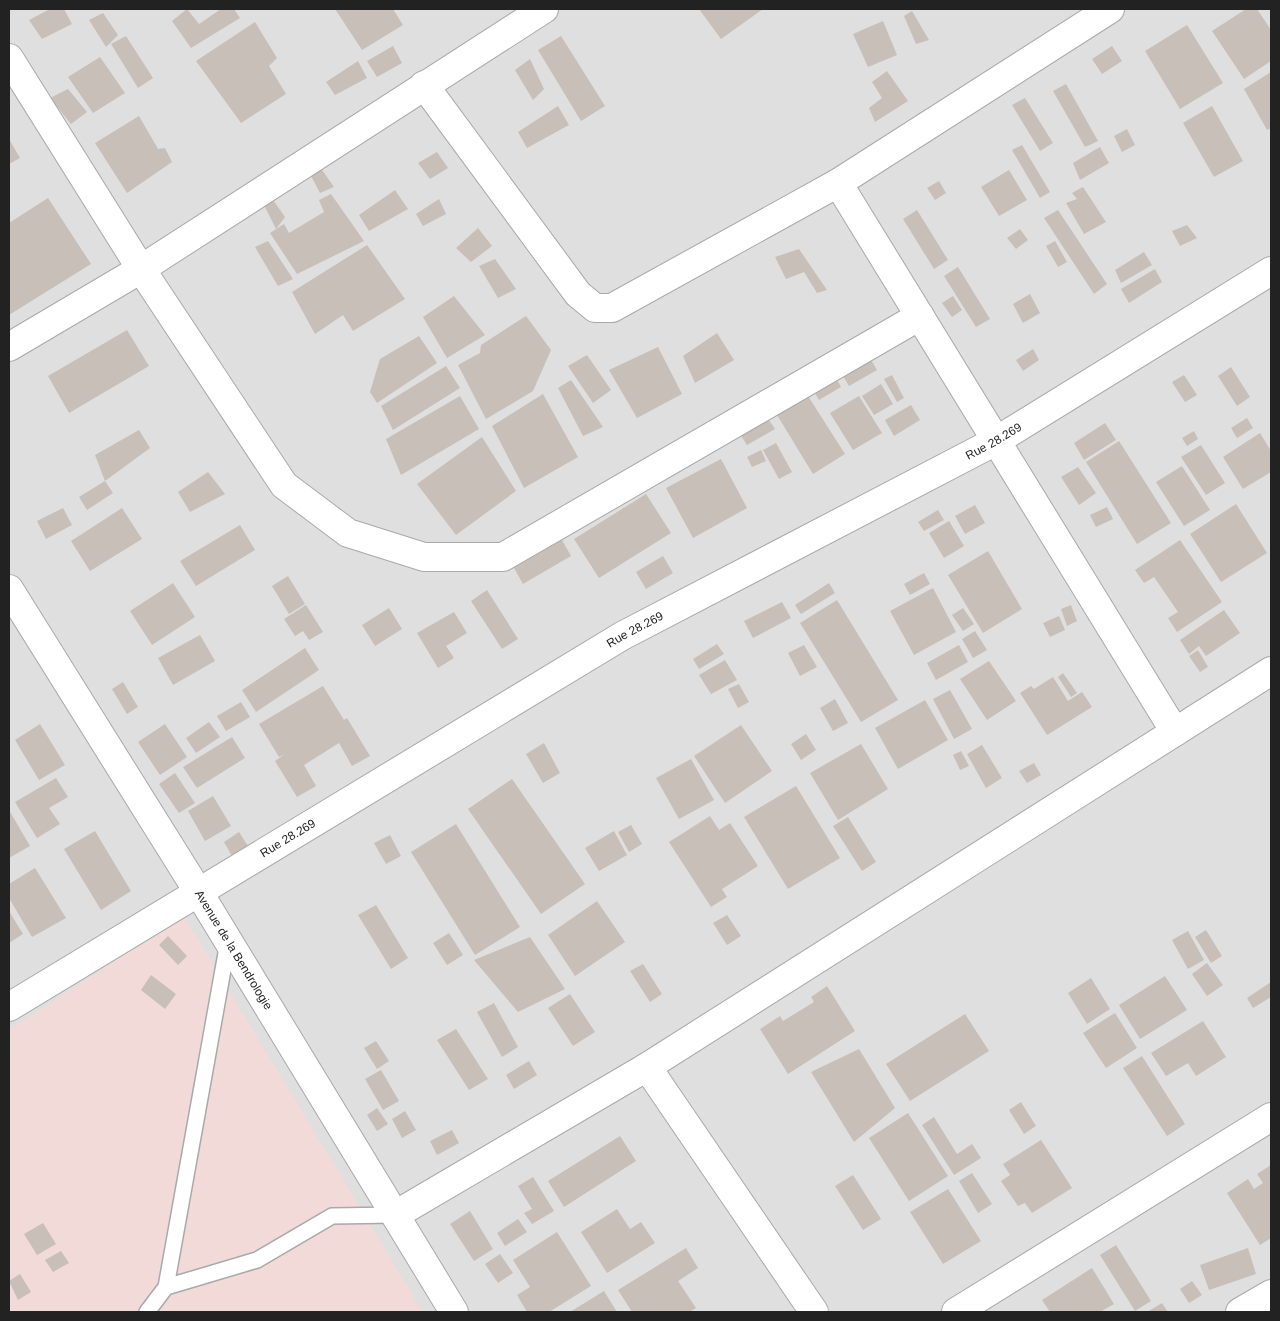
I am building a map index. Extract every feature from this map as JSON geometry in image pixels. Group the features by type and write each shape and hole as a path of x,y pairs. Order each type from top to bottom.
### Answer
{"street":[{"path":"9,347 141,269 544,9"},
{"path":"424,85 578,294 596,308 612,308 838,183 1110,9"},
{"path":"9,58 141,269 284,485 348,532 424,557 503,557 920,316"},
{"path":"838,183 1175,732"},
{"name":"Rue 28.269","path":"9,1007 622,636 996,440 1271,271"},
{"name":"Avenue de la Bendrologie","path":"9,589 199,893 454,1312"},
{"path":"396,1215 647,1067 1271,671"},
{"path":"647,1067 814,1312"},
{"path":"956,1312 1271,1117"},
{"path":"1240,1312 1271,1294"}],"lane":[{"path":"147,1312 166,1287 228,942"},
{"path":"166,1287 257,1260 332,1216 396,1215"}],"shaded area":[{"path":"9,9 1271,9 1271,1312 9,1312"},
{"path":"184,916 423,1312 9,1312 9,1030"}],"building":[{"path":"50,9 64,9 72,24 42,39 29,20"},
{"path":"187,9 199,24 221,9 234,9 240,18 191,48 172,21"},
{"path":"335,9 393,9 403,25 362,50"},
{"path":"699,9 763,9 721,39"},
{"path":"1246,9 1257,9 1271,30 1271,61 1244,79 1212,31"},
{"path":"912,11 929,40 916,44 904,16"},
{"path":"103,13 118,35 106,47 89,20"},
{"path":"883,21 897,55 868,67 853,34"},
{"path":"255,22 277,58 269,66 286,94 241,123 196,61"},
{"path":"1187,25 1223,83 1180,109 1145,51"},
{"path":"126,36 153,78 138,88 111,44"},
{"path":"561,36 605,106 581,121 538,50"},
{"path":"393,46 402,63 377,77 367,61"},
{"path":"1112,46 1122,61 1102,74 1092,59"},
{"path":"100,57 125,93 93,113 68,77"},
{"path":"530,59 544,89 533,100 515,70"},
{"path":"358,61 367,78 335,95 326,82"},
{"path":"887,71 908,101 875,122 869,108 882,98 872,82"},
{"path":"1271,72 1271,128 1267,130 1244,89"},
{"path":"1066,84 1098,141 1085,147 1053,91"},
{"path":"68,89 87,112 71,124 50,98"},
{"path":"1025,98 1053,143 1040,151 1012,105"},
{"path":"558,106 569,125 527,148 518,132"},
{"path":"1212,106 1243,161 1214,177 1183,123"},
{"path":"139,116 158,149 165,148 172,162 127,193 95,143"},
{"path":"1127,129 1135,145 1122,152 1114,136"},
{"path":"9,139 20,158 9,164"},
{"path":"1022,145 1050,192 1040,198 1012,150"},
{"path":"1100,147 1109,163 1080,180 1073,163"},
{"path":"437,152 448,168 430,179 418,163"},
{"path":"320,167 334,187 320,193 310,174"},
{"path":"1009,170 1027,200 999,216 981,187"},
{"path":"939,181 946,193 935,200 927,188"},
{"path":"1083,187 1106,222 1084,234 1066,203 1077,199 1072,193"},
{"path":"395,190 408,209 369,231 359,215"},
{"path":"331,194 364,241 297,274 270,233 284,224 289,233 324,212 319,200"},
{"path":"271,197 285,217 276,229 262,201"},
{"path":"48,198 91,264 9,315 9,223"},
{"path":"439,199 446,214 423,226 416,214"},
{"path":"917,210 948,260 934,269 903,219"},
{"path":"1058,210 1107,284 1094,294 1044,218"},
{"path":"1187,225 1197,238 1180,246 1172,231"},
{"path":"478,228 492,246 471,262 456,248"},
{"path":"1020,229 1028,240 1016,249 1007,238"},
{"path":"268,241 293,279 278,286 255,247"},
{"path":"1055,241 1067,262 1058,267 1046,246"},
{"path":"367,245 405,299 353,331 343,315 315,334 292,292"},
{"path":"799,249 827,290 817,293 804,272 786,279 775,257"},
{"path":"1144,252 1152,265 1121,283 1115,270"},
{"path":"495,259 516,289 498,298 479,266"},
{"path":"958,267 990,319 976,327 944,276"},
{"path":"1155,269 1162,282 1129,303 1121,289"},
{"path":"1030,294 1040,313 1023,323 1013,304"},
{"path":"454,296 485,335 447,358 423,317"},
{"path":"953,296 962,310 952,317 942,303"},
{"path":"526,316 551,350 533,391 486,419 458,365 480,353 481,345"},
{"path":"127,330 149,366 69,413 48,376"},
{"path":"717,333 734,360 695,383 683,356"},
{"path":"419,336 437,363 377,403 370,392 380,359"},
{"path":"658,347 682,394 637,418 609,370"},
{"path":"1033,349 1039,360 1023,371 1016,360"},
{"path":"867,353 877,370 849,386 839,369"},
{"path":"587,355 611,390 593,403 568,366"},
{"path":"446,366 460,388 393,430 381,406"},
{"path":"1231,367 1250,397 1237,406 1218,376"},
{"path":"833,373 841,387 819,400 811,386"},
{"path":"892,375 904,398 897,402 884,379"},
{"path":"1184,375 1197,395 1185,402 1172,382"},
{"path":"571,380 603,427 583,436 558,388"},
{"path":"881,384 893,404 874,415 862,396"},
{"path":"543,394 578,457 524,488 492,426"},
{"path":"460,396 479,429 401,475 386,439"},
{"path":"808,396 845,454 813,474 777,415"},
{"path":"859,396 882,433 853,450 830,413"},
{"path":"911,405 920,420 894,436 885,420"},
{"path":"765,414 775,429 747,445 738,431"},
{"path":"1247,418 1253,428 1237,438 1231,428"},
{"path":"1105,423 1116,440 1084,460 1074,443"},
{"path":"139,430 150,448 105,481 95,455"},
{"path":"1194,431 1198,439 1187,446 1182,438"},
{"path":"1260,433 1271,451 1271,472 1243,489 1223,457"},
{"path":"482,437 516,491 456,535 417,484"},
{"path":"1119,441 1171,523 1137,544 1086,462"},
{"path":"776,443 792,472 779,479 763,450"},
{"path":"1201,445 1225,483 1206,495 1181,457"},
{"path":"761,450 766,461 752,467 747,457"},
{"path":"721,459 747,508 693,538 666,488"},
{"path":"1182,466 1210,510 1184,526 1156,482"},
{"path":"1078,467 1096,493 1079,505 1061,477"},
{"path":"208,472 225,494 190,512 178,492"},
{"path":"105,481 113,493 87,510 79,497"},
{"path":"646,494 671,533 599,578 574,539"},
{"path":"1236,504 1267,553 1221,582 1190,534"},
{"path":"975,505 985,523 965,534 955,516"},
{"path":"1107,507 1113,519 1096,527 1090,515"},
{"path":"63,508 72,525 46,539 37,521"},
{"path":"122,508 142,539 90,571 71,541"},
{"path":"938,510 944,520 924,531 918,522"},
{"path":"949,521 964,546 944,558 929,533"},
{"path":"240,525 255,550 196,586 180,561"},
{"path":"562,540 571,556 523,584 514,568"},
{"path":"1180,540 1222,602 1177,632 1168,618 1178,612 1154,577 1144,583 1135,570"},
{"path":"988,551 1022,609 983,633 948,575"},
{"path":"663,556 673,573 646,589 636,572"},
{"path":"924,573 930,584 910,595 904,584"},
{"path":"288,576 305,604 289,614 272,586"},
{"path":"173,583 195,617 152,645 130,611"},
{"path":"829,583 835,593 801,614 795,605"},
{"path":"933,588 956,632 914,655 890,611"},
{"path":"487,590 518,639 502,649 471,601"},
{"path":"837,600 898,700 861,722 800,623"},
{"path":"782,602 791,618 753,638 744,621"},
{"path":"306,605 323,632 309,640 303,631 295,636 284,619"},
{"path":"1071,605 1077,621 1067,626 1061,609"},
{"path":"389,608 402,629 375,646 362,625"},
{"path":"963,608 974,624 963,631 952,615"},
{"path":"1224,610 1240,633 1206,656 1199,646 1189,654 1180,640"},
{"path":"454,612 467,633 446,646 454,658 438,668 417,633"},
{"path":"1059,616 1065,630 1050,637 1043,623"},
{"path":"975,631 987,650 973,658 962,639"},
{"path":"200,635 215,661 173,685 158,658"},
{"path":"717,644 724,654 699,669 693,659"},
{"path":"804,645 817,667 800,676 788,653"},
{"path":"959,645 968,662 936,680 927,663"},
{"path":"305,648 319,670 256,712 242,690"},
{"path":"1198,650 1208,667 1200,672 1189,656"},
{"path":"725,660 737,680 711,694 699,675"},
{"path":"989,661 1016,701 987,720 960,679"},
{"path":"1063,673 1077,693 1071,697 1058,677"},
{"path":"1053,677 1068,701 1082,692 1092,707 1047,735 1020,693 1031,686 1034,689"},
{"path":"123,682 138,707 127,714 112,689"},
{"path":"739,684 749,702 738,708 728,689"},
{"path":"323,686 344,720 347,718 370,756 352,766 339,743 304,765 316,786 297,797 275,761 285,754 279,757 259,724"},
{"path":"950,690 972,729 954,739 933,699"},
{"path":"835,699 848,723 833,731 820,708"},
{"path":"925,700 948,740 898,769 875,728"},
{"path":"241,702 250,717 226,731 217,716"},
{"path":"209,722 220,737 196,753 186,738"},
{"path":"40,724 65,765 39,780 15,740"},
{"path":"165,724 187,757 160,775 138,742"},
{"path":"741,725 772,771 725,803 694,756"},
{"path":"806,734 816,750 801,760 791,744"},
{"path":"232,737 245,758 197,788 183,767"},
{"path":"544,743 560,773 543,783 526,754"},
{"path":"861,744 888,789 838,820 810,773"},
{"path":"982,745 1002,778 986,788 967,754"},
{"path":"961,751 969,766 960,770 953,755"},
{"path":"691,759 714,800 679,819 656,778"},
{"path":"1034,763 1041,775 1027,783 1019,771"},
{"path":"175,773 195,803 179,813 159,784"},
{"path":"56,778 68,797 49,808 60,824 37,838 15,802"},
{"path":"512,779 585,884 541,914 468,809"},
{"path":"796,786 840,858 788,889 744,817"},
{"path":"213,796 231,826 205,841 188,811"},
{"path":"9,810 30,846 9,858"},
{"path":"710,816 719,830 730,823 758,866 722,889 727,897 711,907 669,842"},
{"path":"848,817 876,862 862,871 833,826"},
{"path":"456,824 520,927 475,955 411,852"},
{"path":"631,825 642,844 629,852 618,832"},
{"path":"95,831 131,891 101,910 64,849"},
{"path":"614,831 627,855 599,871 585,848"},
{"path":"239,832 248,846 232,856 224,842"},
{"path":"390,835 401,856 386,864 374,843"},
{"path":"35,868 66,918 32,937 9,898 9,884"},
{"path":"597,901 625,942 575,976 548,935"},
{"path":"376,905 408,958 391,969 358,915"},
{"path":"9,911 23,934 9,943"},
{"path":"727,915 741,936 727,945 713,923"},
{"path":"1206,930 1222,956 1211,963 1195,937"},
{"path":"1188,931 1204,960 1188,969 1172,940"},
{"path":"449,933 463,955 447,965 433,943"},
{"path":"168,936 187,956 178,965 159,945"},
{"path":"530,937 565,989 518,1012 474,960"},
{"path":"1207,963 1223,985 1207,996 1192,974"},
{"path":"643,964 662,994 650,1002 630,971"},
{"path":"151,975 176,994 165,1009 141,990"},
{"path":"1165,976 1187,1010 1140,1039 1119,1005"},
{"path":"1091,978 1110,1009 1087,1024 1068,993"},
{"path":"1271,982 1271,997 1253,1008 1247,998"},
{"path":"827,986 855,1031 788,1074 760,1029 780,1016 783,1021 814,1002 811,997"},
{"path":"570,994 595,1032 573,1046 548,1008"},
{"path":"494,1003 518,1047 502,1057 477,1012"},
{"path":"1115,1013 1137,1048 1106,1068 1083,1033"},
{"path":"965,1014 989,1051 910,1101 886,1064"},
{"path":"1203,1021 1226,1057 1196,1076 1188,1063 1166,1076 1151,1053"},
{"path":"456,1029 488,1079 469,1090 437,1040"},
{"path":"376,1041 389,1061 377,1069 364,1048"},
{"path":"859,1049 895,1108 854,1142 811,1072"},
{"path":"1142,1056 1185,1124 1167,1136 1123,1068"},
{"path":"529,1061 537,1075 514,1089 506,1075"},
{"path":"381,1070 399,1101 383,1110 365,1079"},
{"path":"1021,1102 1036,1126 1024,1134 1009,1110"},
{"path":"377,1108 388,1124 377,1131 367,1115"},
{"path":"405,1111 416,1130 402,1138 392,1119"},
{"path":"908,1113 948,1176 909,1201 869,1138"},
{"path":"934,1117 957,1154 972,1144 981,1158 954,1175 922,1125"},
{"path":"452,1130 459,1143 437,1155 430,1141"},
{"path":"620,1136 636,1161 564,1207 548,1181"},
{"path":"1041,1140 1072,1188 1032,1213 1025,1203 1018,1206 1001,1181 1010,1175 1003,1164"},
{"path":"1271,1165 1271,1238 1260,1245 1227,1193 1248,1179 1254,1189 1263,1183 1257,1174"},
{"path":"972,1173 992,1204 978,1213 959,1181"},
{"path":"853,1175 881,1219 863,1230 835,1186"},
{"path":"533,1177 554,1211 532,1224 524,1213 532,1209 518,1186"},
{"path":"948,1189 981,1241 943,1264 910,1212"},
{"path":"617,1209 630,1229 641,1222 655,1243 607,1273 581,1232"},
{"path":"470,1211 493,1249 474,1261 450,1224"},
{"path":"518,1219 527,1232 505,1246 497,1233"},
{"path":"43,1223 56,1244 37,1255 24,1234"},
{"path":"557,1232 591,1286 549,1312 527,1312 517,1295 530,1287 513,1260"},
{"path":"1116,1245 1151,1301 1135,1311 1100,1255"},
{"path":"686,1248 698,1268 678,1281 696,1308 689,1312 632,1312 618,1290"},
{"path":"1248,1248 1256,1274 1209,1290 1200,1265"},
{"path":"61,1251 69,1263 53,1272 45,1260"},
{"path":"500,1254 513,1273 498,1283 485,1264"},
{"path":"1092,1268 1114,1304 1100,1312 1050,1312 1042,1300"},
{"path":"20,1274 31,1292 18,1300 9,1281"},
{"path":"1192,1281 1202,1295 1189,1303 1180,1289"},
{"path":"604,1291 617,1312 570,1312"},
{"path":"1162,1303 1168,1312 1147,1312"}]}
